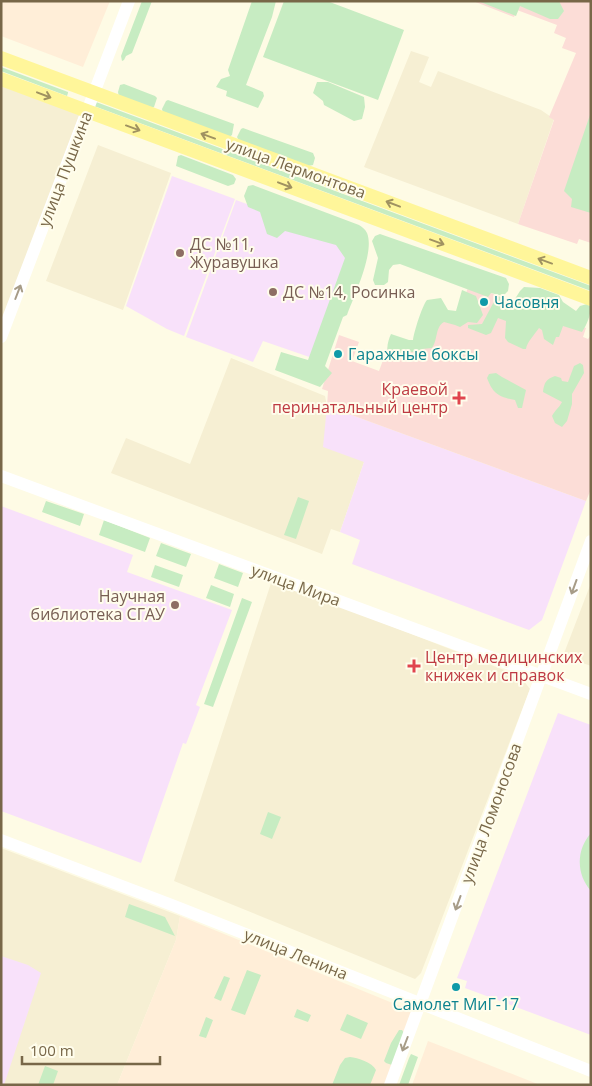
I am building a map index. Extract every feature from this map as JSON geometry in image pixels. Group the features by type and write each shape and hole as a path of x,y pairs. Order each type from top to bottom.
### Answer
{"main road":[{"name":"улица Пушкина","path":"1,337 129,1"},
{"name":"улица Лермонтова","path":"1,58 591,278"},
{"name":"улица Лермонтова","path":"1,79 591,299"},
{"name":"улица Мира","path":"1,476 591,694"},
{"name":"улица Ломоносова","path":"390,1085 591,541"},
{"name":"улица Ленина","path":"1,840 591,1071"}],"shaded area":[{"path":"1,1 110,1 83,67 1,36"},
{"path":"473,1 591,1 591,243 579,239 577,244 518,224 554,120 549,117 576,53 562,48 566,38 554,33 557,25 517,10 514,17"},
{"path":"411,51 429,57 419,82 431,87 438,71 541,110 554,119 518,224 364,167"},
{"path":"1,83 80,113 1,326"},
{"path":"98,145 171,173 123,310 46,281"},
{"name":"ДС №11, Журавушка","path":"172,176 235,199 184,336 167,329 126,306"},
{"name":"ДС №14, Росинка","path":"236,200 360,247 318,360 263,341 253,362 186,337"},
{"name":"Краевой перинатальный центр","path":"469,285 586,328 583,337 588,339 591,335 591,489 586,501 327,406 328,391 322,389 339,335 359,342 352,361 379,371 392,336 413,343 431,315 456,320"},
{"path":"231,358 325,396 327,406 364,462 340,532 331,529 322,554 111,473 126,438 190,464"},
{"path":"327,406 586,501 542,620 529,630 352,564 360,540 340,532 364,462 323,447"},
{"path":"1,506 133,555 127,572 232,610 196,705 200,707 186,744 183,743 141,863 1,811"},
{"path":"272,580 520,676 530,689 421,973 415,979 174,881"},
{"path":"591,583 591,666 563,656"},
{"path":"558,713 591,725 591,1035 465,988 467,981 457,978"},
{"path":"1,848 180,916 176,940 117,1085 1,1085"},
{"path":"180,916 412,1011 388,1085 117,1085 176,940"},
{"path":"1,956 28,965 41,973 4,1085 1,1085"},
{"path":"428,1041 459,1053 540,1085 412,1085"}],"green space":[{"path":"142,1 152,1 132,53 122,61 121,56"},
{"path":"252,1 276,1 272,17 246,85 263,92 264,96 258,108 226,96 227,91 216,87 221,79 230,76 228,70"},
{"path":"284,1 327,1 404,30 378,100 263,57"},
{"path":"478,1 559,1 564,11 558,19 550,19 520,6 516,16"},
{"path":"1,67 68,92 67,96 1,71"},
{"path":"317,82 328,82 364,97 365,107 362,119 354,121 324,105 323,101 313,93"},
{"path":"124,84 155,96 157,98 154,107 150,109 119,97 120,85"},
{"path":"168,100 234,124 232,135 229,137 163,113 162,109"},
{"path":"96,102 591,286 591,291 94,106"},
{"path":"591,112 591,213 571,207 572,199 564,191"},
{"path":"243,128 313,153 315,158 313,165 308,166 239,141 237,137"},
{"path":"181,155 233,175 236,179 234,184 228,186 176,166 178,156"},
{"path":"253,185 359,225 367,233 369,241 363,274 347,315 343,317 325,366 332,373 320,387 275,370 281,352 308,360 345,258 336,245 285,231 277,238 267,234 260,212 248,207 244,196 248,186"},
{"path":"380,234 506,278 509,284 508,291 503,296 491,293 488,297 400,264 393,265 389,270 388,282 384,285 375,285 373,280 378,258 372,241 375,236"},
{"path":"524,287 540,288 559,295 563,302 576,311 580,306 587,304 591,307 588,320 582,332 563,326 559,337 556,337 553,345 544,339 542,330 539,328 529,341 526,349 523,349 508,342 505,338 506,321 498,318 491,333 486,335 468,328 468,325 482,324 497,296 504,298 504,303 511,305"},
{"path":"462,290 476,296 483,315 477,323 468,322 460,327 444,322 439,327 432,348 422,349 420,353 404,351 401,357 395,359 389,355 388,345 391,334 413,340 418,319 427,300 441,298 448,310 456,311"},
{"path":"580,363 583,365 584,373 572,394 572,404 567,421 562,427 555,423 552,416 562,402 543,392 544,386 549,378 555,376 561,378 562,381 568,382 574,366"},
{"path":"496,373 526,390 522,408 518,408 515,400 505,398 494,391 487,378 489,374"},
{"path":"298,497 309,501 296,539 284,535"},
{"path":"46,501 84,514 80,526 42,512"},
{"path":"104,520 150,538 145,552 99,535"},
{"path":"161,543 191,554 186,567 156,556"},
{"path":"219,564 243,573 238,587 214,578"},
{"path":"155,565 183,575 179,587 151,577"},
{"path":"211,585 234,594 230,607 206,598"},
{"path":"242,598 252,602 213,707 204,704"},
{"path":"268,812 281,817 272,839 260,834"},
{"path":"591,833 591,891 580,870 580,854"},
{"path":"129,904 165,917 175,936 125,917"},
{"path":"247,970 261,975 245,1015 231,1010"},
{"path":"224,976 230,978 221,1001 214,998"},
{"path":"297,1009 311,1015 308,1022 294,1017"},
{"path":"347,1014 368,1023 361,1039 340,1030"},
{"path":"206,1017 213,1020 206,1038 199,1036"},
{"path":"399,1030 402,1030 405,1034 392,1065 384,1061 391,1043"},
{"path":"411,1054 418,1057 408,1085 399,1085 409,1058"},
{"path":"345,1058 357,1058 374,1067 376,1070 370,1085 332,1085 340,1065"},
{"path":"45,1066 58,1071 53,1085 38,1085"}],"place":[{"name":"ДС №11, Журавушка","path":"180,253"},
{"name":"ДС №14, Росинка","path":"273,292"},
{"name":"Часовня","path":"484,302"},
{"name":"Гаражные боксы","path":"338,354"},
{"name":"Краевой перинатальный центр","path":"459,398"},
{"name":"Научная библиотека СГАУ","path":"175,605"},
{"name":"Центр медицинских книжек и справок","path":"414,666"},
{"name":"Самолет МиГ-17","path":"456,987"}]}
